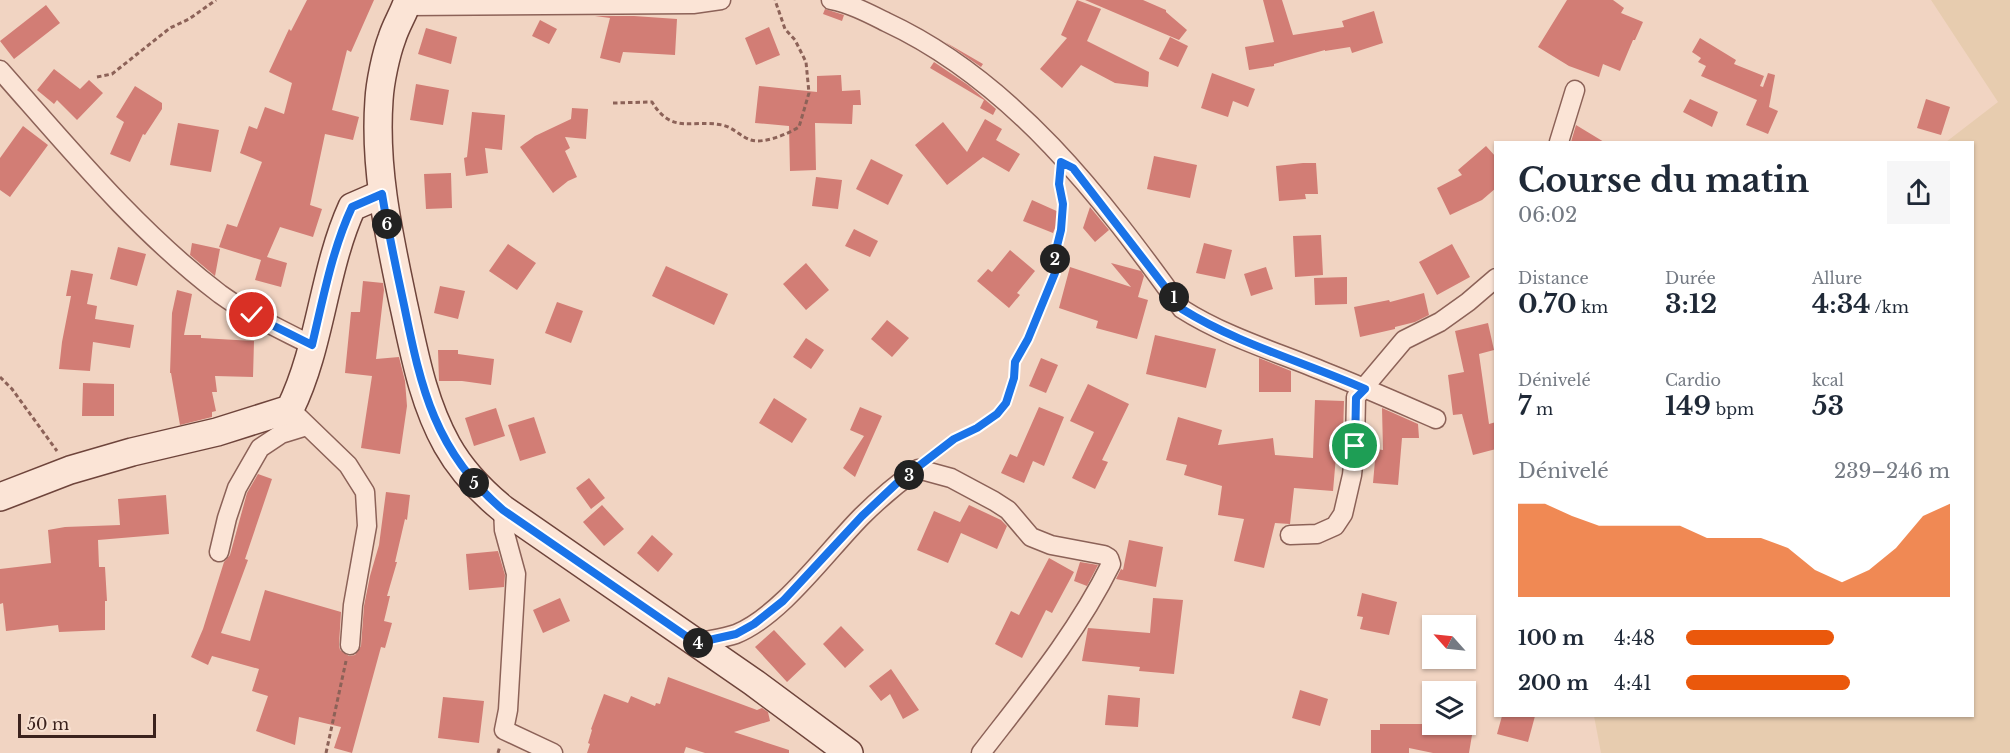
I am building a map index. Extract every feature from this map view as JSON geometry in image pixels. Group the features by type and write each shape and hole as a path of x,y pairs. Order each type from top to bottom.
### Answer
{"main road":[{"path":"407,3 392,38 379,98 378,150 390,244 418,370 431,410 447,445 482,492 503,510 753,682 849,753"},
{"path":"0,497 70,470 132,452 217,432 298,418 304,376 343,227 352,207 382,194"}],"street":[{"path":"407,3 693,4 720,0"},
{"path":"831,0 846,3 919,37 997,93 1073,168 1182,309 1202,322 1239,339 1436,420"},
{"path":"0,70 128,210 179,260 221,294 252,315 312,345"},
{"path":"1559,141 1575,90"},
{"path":"1290,535 1317,534 1335,525 1343,514 1352,475 1356,398 1404,340 1440,322 1494,280"},
{"path":"219,552 237,488 260,448 281,434 298,418 348,465 365,492 367,526 352,614 350,645"},
{"path":"696,643 736,634 754,624 783,601 862,516 897,483 918,469 951,478 1008,510 1032,537 1051,545 1104,555 1111,561 1093,601 1068,638 981,753"},
{"path":"503,510 504,530 516,574 508,710 504,730 553,753"}],"path":[{"path":"97,77 112,74 170,28 189,19 216,0"},
{"path":"613,102 652,102 658,111 671,122 723,125 751,140 769,139 788,134 799,127 809,93 806,62 795,40 785,29 775,0"},
{"path":"918,469 934,453 954,439 977,428 997,414 1006,403 1014,378 1015,362 1032,331 1055,273 1063,204 1059,184 1061,162 1073,168"},
{"path":"0,377 12,389 70,470"},
{"path":"326,753 350,645"}],"shaded area":[{"path":"1931,0 2010,0 2010,753 1601,753 1594,717 1974,717 1974,141 1947,141 1998,102"}],"building":[{"path":"307,0 374,0 351,52 347,50 332,110 359,117 353,140 325,134 310,205 322,209 313,237 280,227 267,257 287,263 281,287 255,280 261,260 219,247 227,224 237,227 262,162 240,153 249,126 257,129 265,107 284,114 292,83 269,72 289,29 291,31"},
{"path":"1077,0 1101,9 1087,41 1149,72 1148,87 1115,83 1081,65 1062,88 1040,69 1067,38 1061,35"},
{"path":"1085,0 1143,0 1166,10 1187,30 1179,40"},
{"path":"1263,0 1282,0 1293,35 1344,27 1342,21 1374,11 1383,43 1352,53 1350,47 1325,50 1274,64 1274,66 1249,70 1245,47 1274,42"},
{"path":"1567,0 1613,0 1624,8 1621,13 1643,22 1620,71 1603,64 1599,77 1569,66 1538,47"},
{"path":"46,5 60,23 14,59 0,41"},
{"path":"825,9 844,15 842,21 823,14"},
{"path":"595,16 677,19 675,55 623,52 620,63 600,58 610,18"},
{"path":"540,20 557,29 549,44 532,36"},
{"path":"769,27 780,55 756,65 745,38"},
{"path":"426,28 457,37 451,64 418,54"},
{"path":"1170,37 1188,46 1178,67 1159,59"},
{"path":"1700,38 1736,60 1734,64 1764,76 1760,86 1763,87 1768,73 1775,75 1769,107 1778,111 1768,134 1746,125 1757,100 1701,76 1706,66 1698,62 1701,58 1692,52"},
{"path":"945,42 983,64 981,67"},
{"path":"934,62 968,85 996,109 993,115 980,108 984,100 930,68"},
{"path":"54,69 80,89 89,80 103,93 77,120 57,100 54,104 37,90"},
{"path":"1212,73 1255,89 1248,107 1233,101 1228,117 1201,108"},
{"path":"841,75 842,91 860,90 861,105 853,105 852,124 815,123 816,170 790,171 789,126 755,123 759,86 817,92 817,76"},
{"path":"416,84 449,90 443,125 410,120"},
{"path":"135,86 162,103 162,109 145,135 143,134 130,162 110,154 124,122 116,117"},
{"path":"1690,99 1718,112 1712,127 1683,112"},
{"path":"1926,99 1950,107 1941,135 1917,128"},
{"path":"572,108 588,109 586,139 565,137 570,148 565,151 577,177 553,193 520,147 535,136 571,119"},
{"path":"472,112 505,115 502,150 485,148 488,173 466,176 464,158 467,157"},
{"path":"985,119 1002,129 996,140 1020,154 1009,172 983,157 947,185 915,145 943,122 967,152"},
{"path":"178,123 219,130 211,172 170,165"},
{"path":"1576,125 1602,141 1571,141"},
{"path":"23,126 48,145 10,197 0,190 0,158"},
{"path":"1486,146 1494,155 1494,190 1482,200 1450,215 1437,188 1462,175 1458,170"},
{"path":"1154,156 1197,165 1190,198 1147,189"},
{"path":"871,159 903,175 888,205 856,189"},
{"path":"1316,163 1318,194 1305,194 1306,199 1279,201 1276,166"},
{"path":"451,173 452,208 426,209 424,174"},
{"path":"816,177 842,180 838,209 812,206"},
{"path":"1032,200 1061,213 1053,233 1023,221"},
{"path":"1090,207 1109,230 1095,242 1083,228"},
{"path":"854,229 878,241 870,257 845,246"},
{"path":"1321,235 1323,275 1295,277 1293,236"},
{"path":"192,243 220,249 215,276 190,255"},
{"path":"1204,243 1232,250 1225,279 1196,273"},
{"path":"508,244 536,263 517,290 489,271"},
{"path":"1452,244 1470,277 1437,295 1419,262"},
{"path":"118,247 146,254 137,286 110,279"},
{"path":"1010,250 1035,271 1017,293 1020,295 1009,308 977,281 988,269 992,272"},
{"path":"806,263 829,290 806,310 783,284"},
{"path":"1111,263 1141,271 1144,276 1138,297 1148,300 1137,339 1096,328 1098,321 1059,308 1070,267 1131,287"},
{"path":"666,266 728,294 714,325 652,296"},
{"path":"1266,267 1273,289 1251,296 1244,274"},
{"path":"71,270 93,274 87,304 97,306 95,319 134,325 130,348 93,342 90,371 59,369 71,296 66,296"},
{"path":"1347,277 1347,304 1315,305 1314,278"},
{"path":"363,281 383,283 376,359 399,357 405,381 407,406 400,454 361,448 372,376 345,373 351,312 360,312"},
{"path":"440,286 465,291 458,319 434,313"},
{"path":"177,290 192,294 184,335 254,341 253,377 215,376 217,392 212,392 216,411 212,412 212,417 180,425 170,373 172,313"},
{"path":"1424,293 1429,315 1415,322 1395,327 1395,329 1360,337 1354,307 1389,300 1390,302"},
{"path":"557,302 583,311 571,343 545,333"},
{"path":"887,320 909,338 892,357 871,339"},
{"path":"1488,323 1494,350 1479,354 1489,424 1494,423 1494,450 1473,455 1462,414 1453,415 1448,375 1464,372 1455,331"},
{"path":"1155,335 1216,349 1206,388 1146,374"},
{"path":"806,338 824,350 811,369 793,357"},
{"path":"438,350 458,350 458,354 494,359 491,385 439,381"},
{"path":"1041,358 1058,365 1046,393 1029,386"},
{"path":"1259,358 1291,371 1291,392 1259,392"},
{"path":"83,383 114,384 114,416 82,416"},
{"path":"1088,384 1129,404 1102,460 1108,462 1095,489 1072,478 1094,432 1070,421"},
{"path":"774,398 807,419 792,443 759,423"},
{"path":"1315,400 1344,401 1343,433 1338,433 1333,491 1294,488 1290,524 1275,523 1264,568 1234,561 1244,519 1218,515 1222,486 1184,475 1187,465 1166,460 1178,417 1222,430 1218,445 1273,438 1275,455 1313,458"},
{"path":"860,407 882,416 855,477 843,468 864,436 850,430"},
{"path":"1039,407 1064,417 1044,466 1033,461 1024,483 1001,473 1010,454 1017,457"},
{"path":"496,408 505,436 474,446 465,418"},
{"path":"1382,408 1418,424 1419,438 1402,438 1398,485 1373,483 1376,449 1383,450"},
{"path":"534,417 546,453 520,461 508,425"},
{"path":"258,474 272,479 245,559 248,560 221,633 250,641 265,590 341,612 339,645 340,650 349,656 355,655 361,646 364,606 379,545 386,492 410,495 407,520 405,519 395,562 397,562 387,596 390,596 384,621 392,623 385,648 381,647 352,753 334,748 341,727 299,717 295,745 256,731 268,696 252,691 259,669 212,656 208,665 191,657 203,629 224,562 230,555 247,493"},
{"path":"589,478 605,498 591,509 576,488"},
{"path":"166,495 169,534 98,540 99,567 105,567 107,601 105,601 105,630 59,632 58,625 6,631 3,603 0,604 0,569 51,563 48,530 65,527 120,525 118,499"},
{"path":"602,505 624,529 604,546 583,522"},
{"path":"969,505 1001,520 1007,526 997,549 961,533 948,563 917,550 934,511 960,522"},
{"path":"652,535 673,554 658,572 637,553"},
{"path":"1129,540 1163,547 1156,587 1116,579 1121,569 1123,570"},
{"path":"498,551 505,575 504,587 469,590 466,554"},
{"path":"1049,558 1074,572 1052,613 1046,610 1022,658 995,644 1011,611 1019,615"},
{"path":"1080,562 1098,565 1087,586 1074,581"},
{"path":"1362,593 1397,602 1389,635 1360,629 1363,617 1357,616"},
{"path":"560,598 570,621 543,633 533,610"},
{"path":"1153,598 1183,600 1174,674 1139,671 1140,667 1082,661 1088,628 1150,633"},
{"path":"841,626 864,650 845,668 823,644"},
{"path":"774,630 806,664 787,682 755,647"},
{"path":"891,669 919,710 903,719 890,694 881,701 869,686"},
{"path":"668,677 757,710 762,708 768,712 770,721 734,732 789,750 789,753 705,753 686,747 684,753 587,753 591,729 604,694 628,703 631,696 655,706 656,703 660,704"},
{"path":"1300,690 1328,699 1320,726 1292,718"},
{"path":"1108,695 1140,698 1138,727 1105,725"},
{"path":"443,697 484,701 479,743 438,738"},
{"path":"1502,717 1535,717 1528,742 1497,734"},
{"path":"1380,724 1422,724 1422,735 1472,735 1469,753 1433,753 1409,748 1409,753 1371,753 1371,730 1380,730"}],"route":[{"path":"252,315 312,345 329,275 343,227 352,207 382,194 390,244 418,370 431,410 447,445 466,473 482,492 503,510 696,643 736,634 754,624 783,601 862,516 897,483 954,439 977,428 997,414 1006,403 1014,378 1015,362 1028,339 1055,273 1063,204 1059,184 1061,162 1073,168 1182,309 1202,322 1239,339 1365,389 1356,398 1355,446"}]}
